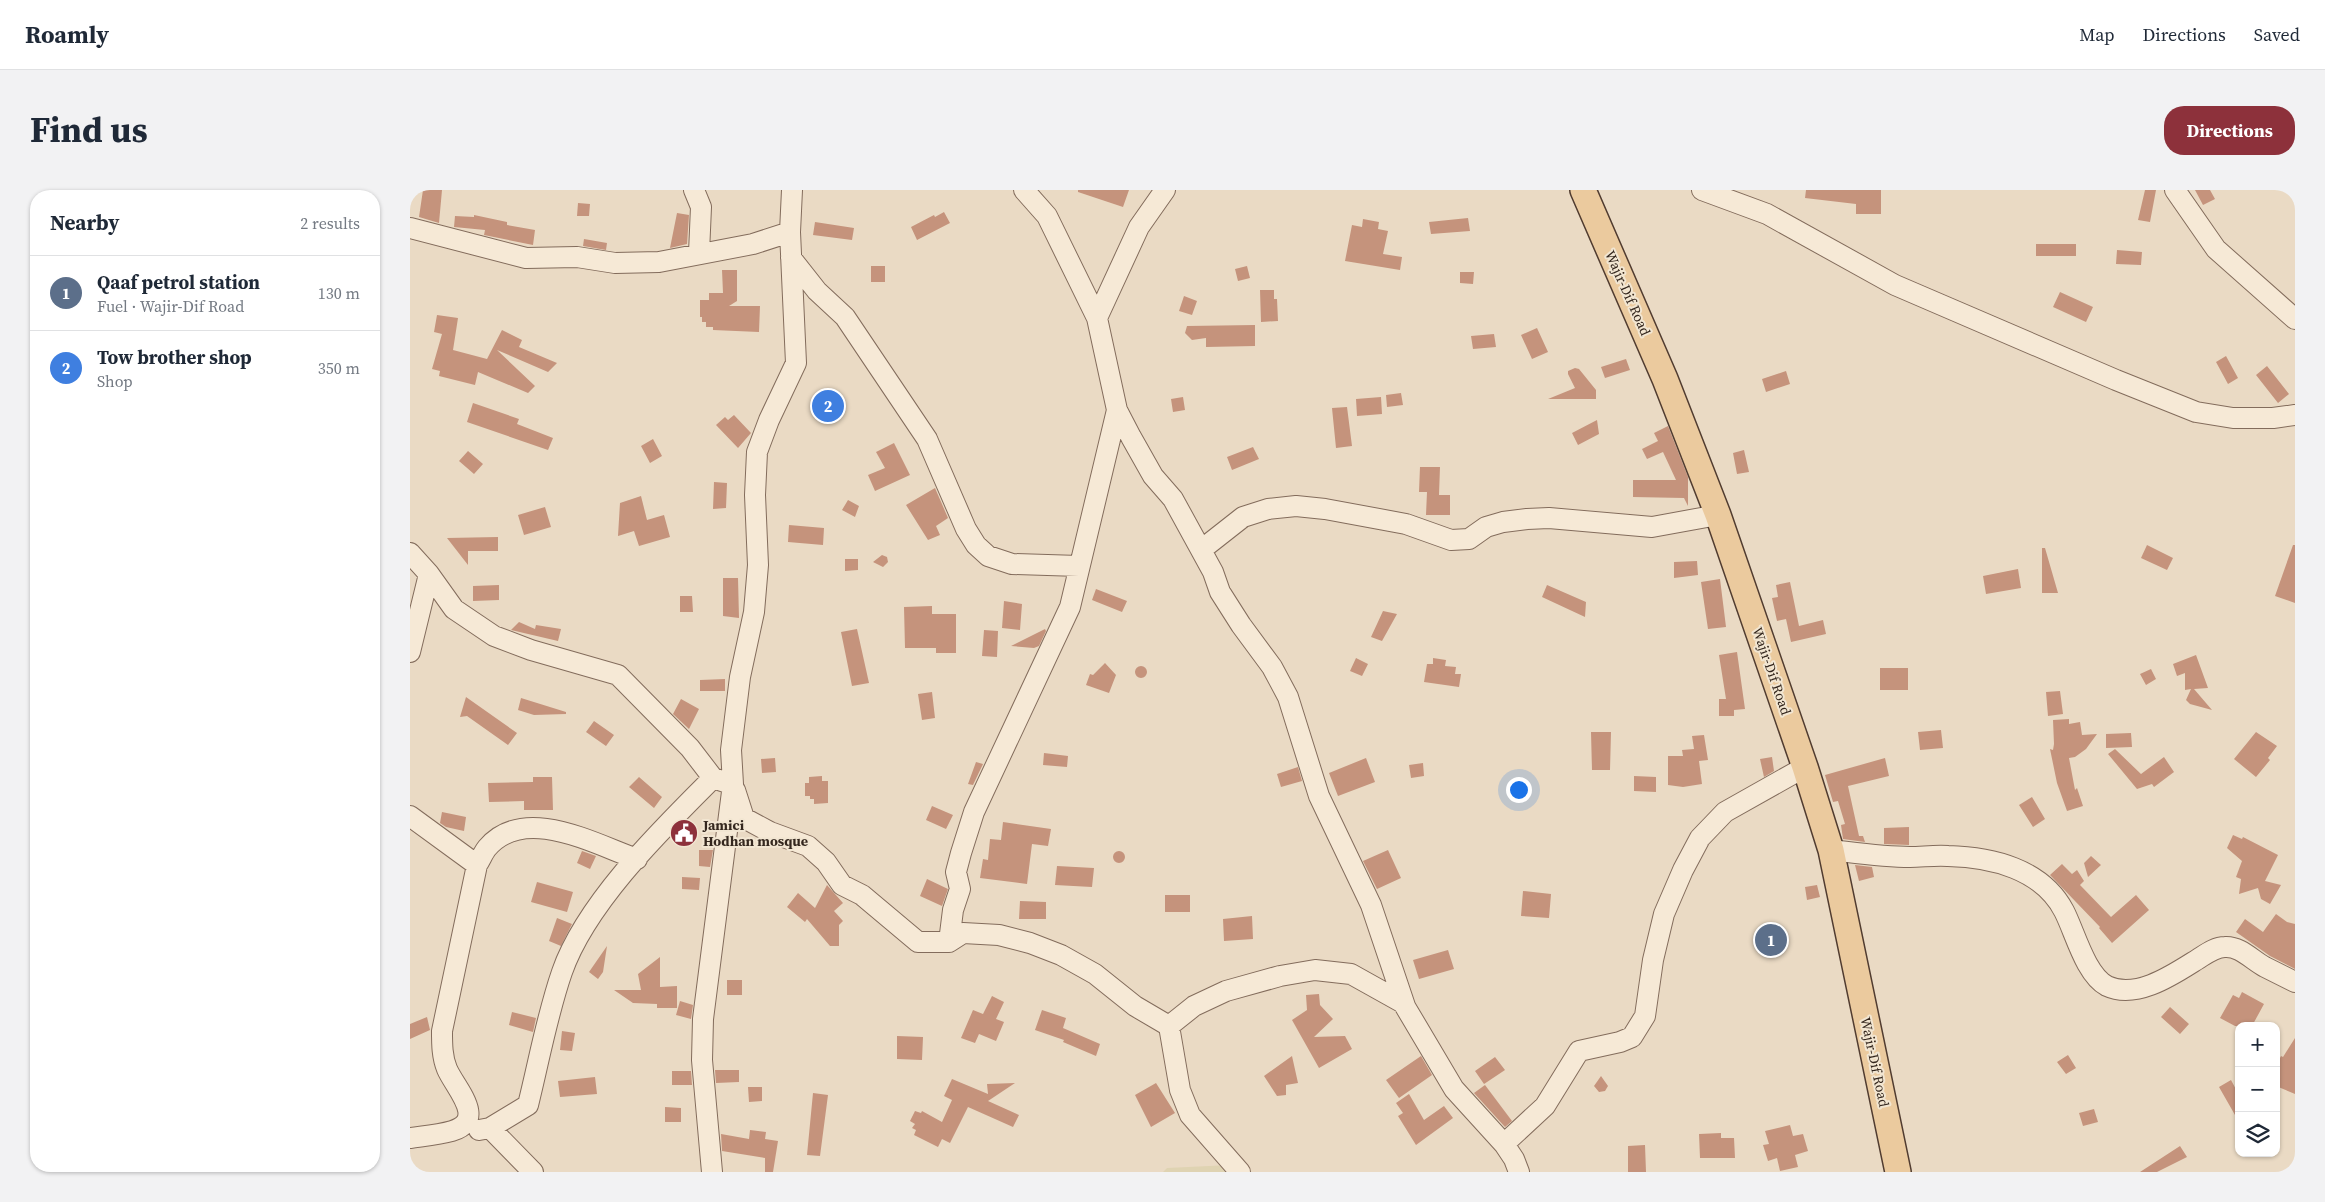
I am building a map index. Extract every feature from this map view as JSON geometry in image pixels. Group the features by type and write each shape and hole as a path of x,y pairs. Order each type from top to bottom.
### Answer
{"main road":[{"name":"Wajir-Dif Road","path":"1583,190 1665,379 1718,515 1805,766 1831,850 1898,1172"}],"street":[{"path":"694,190 701,207 699,253"},
{"path":"712,1172 702,1060 703,1019 733,784 731,750 740,677 754,612 758,565 755,495 757,452 769,420 796,363 790,232 792,190"},
{"path":"1024,190 1046,216 1097,318 1117,410 1153,476 1173,499 1202,550 1220,592 1241,625 1272,667 1288,697 1319,796 1370,905 1405,1006 1454,1089 1504,1144 1514,1159 1519,1172"},
{"path":"1097,318 1139,226 1165,190"},
{"path":"1702,190 1767,214 1895,285 2116,380 2196,412 2233,418 2273,418 2295,415"},
{"path":"2175,190 2216,249 2295,319"},
{"path":"410,228 526,258 577,257 615,263 659,262 753,244 790,232"},
{"path":"791,258 817,291 845,317 922,431 966,529 976,545 988,556 1012,564 1079,566"},
{"path":"948,942 953,910 960,889 956,872 974,812 1070,607 1117,410"},
{"path":"1202,550 1242,517 1268,509 1296,506 1325,509 1406,524 1451,540 1469,539 1486,527 1503,522 1527,519 1549,518 1652,527 1718,515"},
{"path":"410,553 429,574 454,609 494,636 531,650 618,675 690,748 713,778 733,784"},
{"path":"410,652 429,574"},
{"path":"1504,1144 1545,1106 1579,1051 1620,1042 1632,1037 1645,1016 1653,960 1664,914 1683,870 1700,838 1725,812 1805,766"},
{"path":"410,1138 490,1128 528,1105 562,971 587,920 637,859 713,778"},
{"path":"733,784 744,818 770,832 808,846 826,862 842,885 862,896 918,942 948,942 963,933 999,935 1030,943 1061,954 1095,974 1135,1006 1170,1026"},
{"path":"410,816 478,865"},
{"path":"410,1138 453,1131 462,1126 468,1118 470,1108 447,1068 442,1049 442,1031 478,865 488,848 507,833 526,827 546,827 637,859"},
{"path":"1831,850 1909,857 1948,856 2011,865 2045,885 2064,910 2080,949 2094,972 2106,985 2121,990 2137,989 2150,985 2174,974 2215,949 2224,946 2242,952 2262,966 2295,982"},
{"path":"1170,1026 1194,1006 1226,991 1280,976 1315,970 1351,974 1376,987 1405,1006"},
{"path":"1170,1026 1180,1090 1190,1116 1240,1172"},
{"path":"490,1128 534,1172"}],"shaded area":[{"path":"1230,1165 1239,1172 1163,1172 1167,1168"}],"building":[{"path":"423,190 442,190 439,223 419,217"},
{"path":"1078,190 1129,190 1123,207 1078,192"},
{"path":"1806,190 1881,190 1881,214 1856,214 1856,204 1805,198"},
{"path":"2145,190 2156,190 2150,222 2138,220"},
{"path":"2195,190 2210,190 2215,199 2203,205"},
{"path":"578,203 590,204 589,216 577,216"},
{"path":"944,212 950,223 917,240 911,227"},
{"path":"677,213 689,215 687,244 670,248"},
{"path":"474,215 507,222 507,225 535,230 533,245 484,235 485,230 454,227 455,216 474,217"},
{"path":"1468,218 1470,231 1431,234 1429,222"},
{"path":"1363,219 1379,222 1378,229 1388,231 1383,254 1402,257 1400,270 1345,261 1352,225 1362,227"},
{"path":"815,222 854,228 852,240 813,235"},
{"path":"584,239 607,243 606,250 583,246"},
{"path":"2036,244 2076,244 2076,256 2036,256"},
{"path":"2117,250 2142,252 2141,265 2116,264"},
{"path":"871,266 885,266 885,282 871,282"},
{"path":"1247,266 1250,278 1238,281 1235,269"},
{"path":"722,270 737,270 737,301 729,306 760,306 759,332 713,330 713,327 706,327 706,322 702,322 702,317 700,317 700,300 709,300 709,293 723,293"},
{"path":"1460,272 1474,272 1473,284 1460,283"},
{"path":"1260,290 1274,290 1274,299 1277,299 1278,321 1261,322"},
{"path":"2060,292 2093,307 2086,322 2053,307"},
{"path":"1184,296 1197,301 1192,315 1179,311"},
{"path":"437,315 458,318 453,350 487,359 502,330 522,340 519,347 557,363 548,372 497,350 535,386 528,393 478,372 475,385 439,376 440,371 432,369 442,334 434,332"},
{"path":"1255,325 1255,346 1206,347 1206,338 1192,340 1185,333 1187,326"},
{"path":"1537,328 1548,352 1532,359 1521,335"},
{"path":"1494,334 1496,347 1473,349 1471,336"},
{"path":"2226,356 2238,378 2228,384 2216,362"},
{"path":"1626,359 1630,370 1605,378 1601,367"},
{"path":"2267,366 2289,394 2278,403 2256,375"},
{"path":"1575,368 1579,369 1596,390 1596,399 1548,399 1575,388 1568,371"},
{"path":"1786,371 1790,384 1766,392 1762,379"},
{"path":"1401,393 1403,405 1387,407 1386,395"},
{"path":"1183,397 1185,410 1173,412 1171,399"},
{"path":"1381,397 1382,414 1357,416 1356,399"},
{"path":"473,403 519,419 517,424 553,438 548,450 467,422"},
{"path":"1347,407 1352,446 1336,448 1332,408"},
{"path":"734,415 751,433 738,448 716,425 725,417 728,420"},
{"path":"1597,420 1599,434 1578,445 1572,433"},
{"path":"1668,426 1688,477 1688,506 1684,498 1633,497 1633,480 1676,480 1663,452 1647,459 1642,449 1658,441 1654,433"},
{"path":"653,439 662,456 650,463 641,446"},
{"path":"894,443 910,475 875,491 868,475 885,468 876,452"},
{"path":"1253,447 1259,459 1232,470 1227,457"},
{"path":"1744,450 1749,472 1737,474 1733,453"},
{"path":"468,451 483,464 474,474 459,461"},
{"path":"1420,467 1440,467 1439,495 1450,495 1450,515 1426,515 1427,492 1419,492"},
{"path":"714,482 727,483 726,508 713,509"},
{"path":"935,488 948,518 936,526 940,535 928,540 906,505"},
{"path":"641,496 647,520 664,515 670,537 639,546 634,531 618,536 620,503"},
{"path":"848,500 859,506 855,517 842,510"},
{"path":"545,507 551,527 524,535 518,515"},
{"path":"789,525 824,528 823,545 788,542"},
{"path":"498,537 498,551 468,551 468,565 447,538"},
{"path":"2147,545 2173,558 2167,570 2141,558"},
{"path":"2293,545 2295,545 2295,603 2275,596"},
{"path":"2042,548 2045,548 2058,593 2042,593"},
{"path":"882,555 887,557 888,562 883,567 873,562"},
{"path":"845,559 858,559 858,570 845,571"},
{"path":"1697,561 1698,575 1674,578 1674,562"},
{"path":"2018,569 2021,588 1986,594 1983,576"},
{"path":"723,578 738,578 739,618 723,616"},
{"path":"1720,579 1726,627 1708,629 1701,582"},
{"path":"1790,582 1799,626 1823,620 1826,634 1791,642 1786,619 1777,621 1772,598 1778,597 1776,585"},
{"path":"499,585 499,600 473,601 473,586"},
{"path":"1547,585 1586,602 1585,617 1542,597"},
{"path":"1096,589 1127,601 1122,612 1092,600"},
{"path":"680,596 692,596 693,612 680,612"},
{"path":"1004,601 1022,604 1020,630 1002,628"},
{"path":"932,606 932,614 956,614 956,653 936,653 936,648 905,648 904,607"},
{"path":"1383,611 1397,614 1382,641 1371,637"},
{"path":"519,622 535,629 536,625 561,629 558,641 511,630"},
{"path":"857,629 869,683 852,686 841,632"},
{"path":"1045,629 1046,631 1039,646 1034,648 1011,646"},
{"path":"984,630 998,631 997,657 982,656"},
{"path":"1737,652 1745,709 1734,710 1734,716 1719,716 1719,699 1726,699 1719,655"},
{"path":"2196,655 2208,688 2194,689 2212,710 2190,704 2186,700 2191,689 2185,690 2185,673 2177,676 2173,664"},
{"path":"1356,658 1368,664 1362,676 1350,671"},
{"path":"1433,658 1446,660 1445,666 1456,667 1455,674 1461,674 1459,687 1424,682 1427,664 1433,664"},
{"path":"1105,663 1116,675 1109,693 1086,685 1090,674 1093,675"},
{"path":"1139,666 1143,666 1147,672 1143,678 1139,678 1135,674 1135,670"},
{"path":"1880,668 1908,668 1908,690 1880,690"},
{"path":"2151,669 2156,679 2146,685 2140,674"},
{"path":"725,679 725,691 700,691 700,680"},
{"path":"2060,691 2063,714 2048,716 2046,692"},
{"path":"932,692 935,718 922,720 918,694"},
{"path":"466,697 517,733 508,745 467,716 460,717"},
{"path":"521,698 566,712 566,714 534,715 518,710"},
{"path":"681,699 699,709 689,729 673,714"},
{"path":"2069,719 2069,724 2080,722 2082,735 2097,734 2086,749 2075,757 2069,758 2075,790 2077,788 2083,806 2067,811 2057,783 2050,749 2053,750 2054,744 2053,720"},
{"path":"594,721 614,735 606,746 586,732"},
{"path":"1941,730 1943,748 1920,750 1918,732"},
{"path":"1591,732 1611,732 1610,770 1592,770"},
{"path":"2256,732 2277,746 2268,758 2270,760 2256,777 2234,759"},
{"path":"2131,733 2132,747 2106,748 2106,734"},
{"path":"1704,735 1708,760 1699,761 1702,784 1683,787 1668,785 1668,756 1683,756 1682,750 1694,749 1692,736"},
{"path":"2115,749 2141,774 2164,757 2174,772 2154,787 2152,784 2137,789 2108,754"},
{"path":"1044,753 1068,756 1067,767 1043,765"},
{"path":"1772,757 1774,771 1764,777 1760,759"},
{"path":"775,758 776,772 762,773 761,759"},
{"path":"1366,758 1375,782 1338,796 1329,773"},
{"path":"1885,758 1889,776 1848,786 1859,836 1863,836 1865,842 1843,839 1841,825 1845,824 1838,801 1833,802 1825,775"},
{"path":"976,762 983,764 973,785 968,784"},
{"path":"1423,763 1424,776 1411,778 1409,765"},
{"path":"1298,767 1302,781 1281,787 1277,774"},
{"path":"822,776 822,781 828,781 828,803 814,804 814,799 810,799 810,796 805,796 805,783 809,783 809,777"},
{"path":"1634,776 1656,777 1656,792 1634,791"},
{"path":"533,777 552,777 553,810 524,810 524,801 489,802 488,783 533,782"},
{"path":"639,777 662,797 654,808 629,787"},
{"path":"2032,797 2045,819 2033,827 2019,805"},
{"path":"932,806 953,815 946,829 926,820"},
{"path":"442,812 466,817 464,831 446,827 440,823"},
{"path":"1003,822 1051,829 1048,846 1032,844 1027,884 980,878 983,859 988,860 990,839 1001,840"},
{"path":"1909,827 1909,845 1884,844 1884,828"},
{"path":"2233,835 2242,839 2243,837 2278,855 2265,881 2281,885 2270,904 2261,899 2258,888 2239,894 2241,879 2236,877 2242,861 2227,848"},
{"path":"699,850 713,850 710,867 699,866"},
{"path":"1388,850 1401,878 1377,889 1363,861"},
{"path":"582,851 596,856 590,869 577,863"},
{"path":"1117,851 1121,851 1125,857 1121,863 1117,863 1113,859 1113,855"},
{"path":"2091,856 2101,865 2088,877 2084,863"},
{"path":"2062,864 2072,874 2077,870 2084,881 2080,885 2111,917 2136,895 2149,910 2112,943 2100,927 2050,875"},
{"path":"1855,865 1872,867 1874,877 1859,881"},
{"path":"1057,866 1094,868 1092,887 1055,885"},
{"path":"682,877 700,878 699,890 682,889"},
{"path":"927,879 948,889 942,906 920,896"},
{"path":"537,882 573,892 567,912 531,902"},
{"path":"827,885 843,903 834,911 843,921 839,925 839,946 830,946 807,919 805,922 787,907 798,893 815,908"},
{"path":"1817,885 1820,897 1807,900 1805,887"},
{"path":"1523,891 1551,894 1549,918 1521,916"},
{"path":"1165,895 1190,895 1190,912 1165,912"},
{"path":"1020,901 1046,902 1046,919 1019,919"},
{"path":"2276,914 2287,922 2295,924 2295,969 2270,956 2236,932 2245,919 2263,932"},
{"path":"1252,916 1253,939 1224,941 1223,919"},
{"path":"557,918 572,924 561,946 549,941"},
{"path":"607,946 603,972 598,979 589,972"},
{"path":"1448,950 1454,969 1419,979 1413,960"},
{"path":"660,957 660,987 677,986 677,1008 657,1008 657,1004 633,1003 614,990 641,990 638,974"},
{"path":"727,980 742,980 742,995 727,995"},
{"path":"2242,992 2264,1004 2254,1022 2235,1022 2235,1026 2220,1018 2233,995 2239,998"},
{"path":"1319,994 1320,1005 1333,1019 1314,1037 1345,1036 1352,1049 1319,1068 1292,1020 1307,1010 1306,995"},
{"path":"992,996 1004,1002 996,1019 1004,1022 996,1041 979,1034 975,1043 961,1038 973,1010 983,1014"},
{"path":"680,1001 693,1005 691,1019 676,1015"},
{"path":"2170,1007 2189,1024 2180,1034 2161,1017"},
{"path":"1042,1010 1066,1018 1063,1028 1100,1044 1096,1056 1063,1042 1064,1040 1035,1030"},
{"path":"512,1012 536,1018 533,1032 509,1025"},
{"path":"427,1017 430,1030 410,1039 410,1024"},
{"path":"562,1031 575,1033 572,1051 560,1050"},
{"path":"897,1036 923,1037 922,1060 897,1059"},
{"path":"2295,1038 2295,1094 2280,1088 2280,1058 2281,1056 2283,1057"},
{"path":"2068,1055 2076,1068 2066,1074 2057,1062"},
{"path":"1292,1056 1298,1083 1286,1085 1286,1095 1277,1096 1264,1076"},
{"path":"1421,1056 1432,1075 1399,1098 1386,1080"},
{"path":"1495,1057 1505,1070 1484,1084 1475,1071"},
{"path":"715,1070 739,1070 739,1082 716,1083"},
{"path":"672,1071 691,1071 692,1085 672,1085"},
{"path":"1601,1076 1608,1086 1605,1091 1599,1092 1594,1086"},
{"path":"595,1077 597,1094 560,1097 558,1081"},
{"path":"952,1079 988,1094 987,1084 1015,1083 988,1101 1019,1115 1013,1127 968,1107 950,1143 942,1139 938,1147 914,1135 916,1130 912,1128 915,1124 910,1121 915,1111 921,1113 922,1111 942,1122 952,1100 944,1096"},
{"path":"2231,1080 2235,1088 2235,1115 2219,1087"},
{"path":"1156,1083 1175,1113 1151,1127 1135,1095"},
{"path":"1485,1085 1512,1121 1505,1127 1474,1093"},
{"path":"748,1087 762,1087 762,1101 749,1102"},
{"path":"813,1093 828,1095 820,1156 807,1155"},
{"path":"1409,1094 1424,1120 1444,1106 1453,1118 1416,1145 1398,1116 1403,1113 1396,1103"},
{"path":"665,1107 681,1108 681,1122 665,1122"},
{"path":"2094,1109 2098,1122 2083,1126 2079,1113"},
{"path":"1790,1125 1793,1136 1803,1134 1808,1151 1795,1155 1798,1167 1780,1171 1777,1158 1768,1161 1763,1145 1769,1144 1765,1131"},
{"path":"750,1130 766,1132 765,1139 778,1141 773,1172 765,1172 765,1158 722,1151 721,1134 749,1139"},
{"path":"1721,1133 1721,1138 1734,1138 1735,1158 1700,1158 1699,1134"},
{"path":"1645,1145 1646,1172 1628,1172 1628,1146"},
{"path":"2180,1146 2187,1157 2157,1172 2140,1172"}],"place":[{"name":"Tow brother shop","path":"828,406"},
{"name":"Jamici Hodhan mosque","path":"684,833"},
{"name":"Qaaf petrol station","path":"1771,940"}]}
